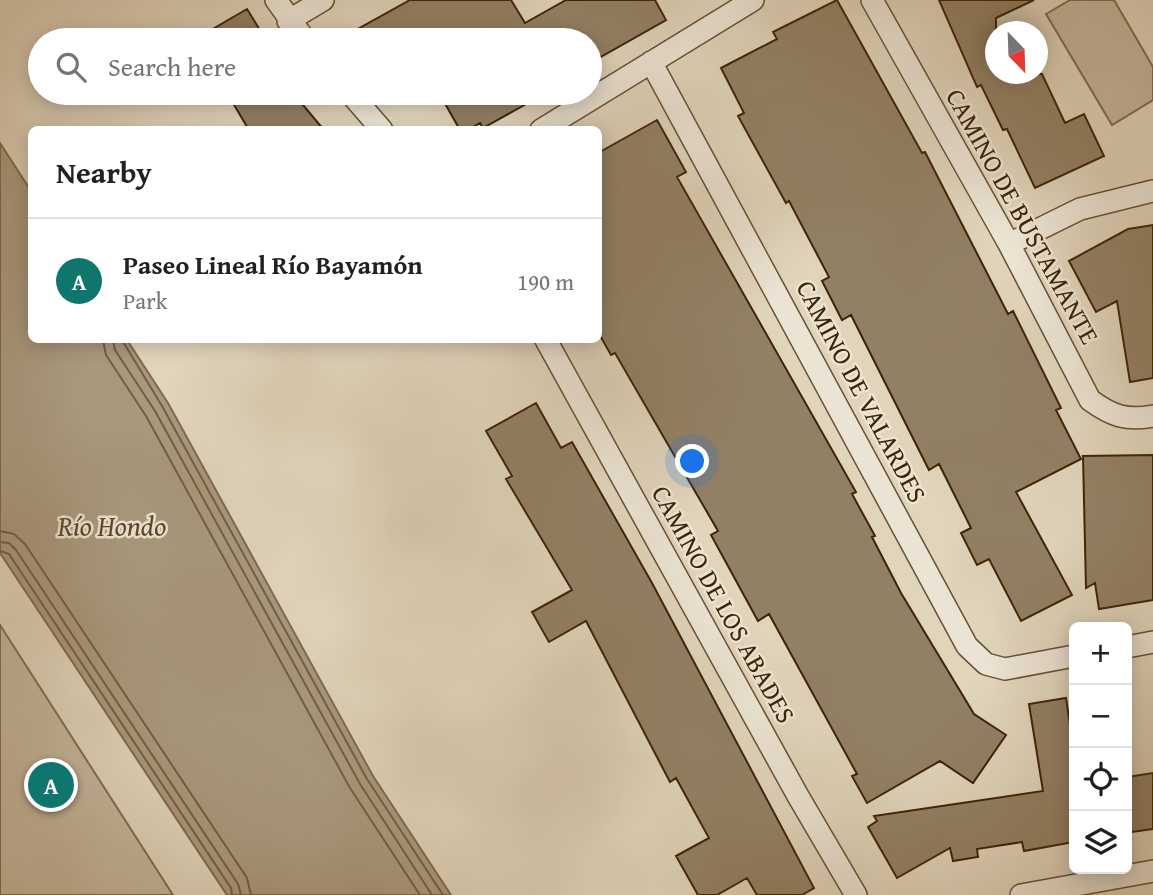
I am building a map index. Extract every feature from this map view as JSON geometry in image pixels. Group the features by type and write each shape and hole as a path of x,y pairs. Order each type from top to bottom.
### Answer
{"street":[{"path":"276,0 294,28"},
{"path":"288,21 323,0"},
{"path":"602,92 753,0"},
{"name":"CAMINO DE BUSTAMANTE","path":"872,0 1009,244 1090,400 1112,416 1133,419 1153,416"},
{"name":"CAMINO DE VALARDES","path":"650,62 967,646 986,664 1005,669 1069,657"},
{"path":"361,105 379,126"},
{"path":"547,126 581,105"},
{"path":"1009,244 1080,209 1153,191"},
{"name":"CAMINO DE LOS ABADES","path":"548,343 798,796 856,895"},
{"path":"1132,646 1153,642"},
{"path":"1021,895 1153,871"}],"shaded area":[{"path":"1070,0 1114,0 1153,67 1153,100 1112,125 1046,14"},
{"path":"0,625 173,895 0,895"}],"water":[{"name":"Río Hondo","path":"0,143 28,186 28,343 129,343 168,403 373,776 451,895 227,895 0,553"}],"building":[{"path":"410,0 511,0 525,23 566,0 655,0 666,20 602,56 602,28 360,28"},
{"path":"837,0 922,153 925,152 1008,314 1013,311 1061,408 1056,410 1081,459 1016,492 1072,595 1021,621 989,559 977,565 961,533 971,528 939,464 929,470 851,315 842,320 822,281 829,277 789,201 786,203 738,116 744,113 721,68 777,39 773,32"},
{"path":"939,0 1034,0 996,18 996,21 985,21 985,84 1047,84 1065,123 1084,114 1104,156 1035,188 1007,129 1003,130 981,85 977,87"},
{"path":"247,9 259,28 215,28"},
{"path":"234,105 303,105 321,126 247,126"},
{"path":"446,105 524,105 487,126 480,123 475,126 458,126"},
{"path":"657,120 686,172 677,177 856,492 852,494 901,593 974,714 1006,735 973,783 940,761 867,803 852,776 857,774 769,614 758,621 711,535 718,531 615,353 611,355 602,339 602,151"},
{"path":"1153,225 1153,378 1130,382 1117,301 1096,312 1069,261 1128,229"},
{"path":"536,403 561,448 572,442 652,583 814,888 802,895 757,895 747,878 717,895 698,895 676,856 709,838 676,778 670,782 586,621 549,642 532,612 572,590 506,479 512,476 486,431"},
{"path":"1153,455 1153,600 1099,609 1095,583 1086,588 1083,456"},
{"path":"1066,698 1069,718 1069,843 1024,851 1022,842 977,849 978,857 953,861 950,848 897,878 868,827 877,821 874,816 1043,791 1029,704"},
{"path":"1153,773 1153,829 1132,832 1132,776"}],"place":[{"name":"Paseo Lineal Río Bayamón","path":"51,785"}]}
